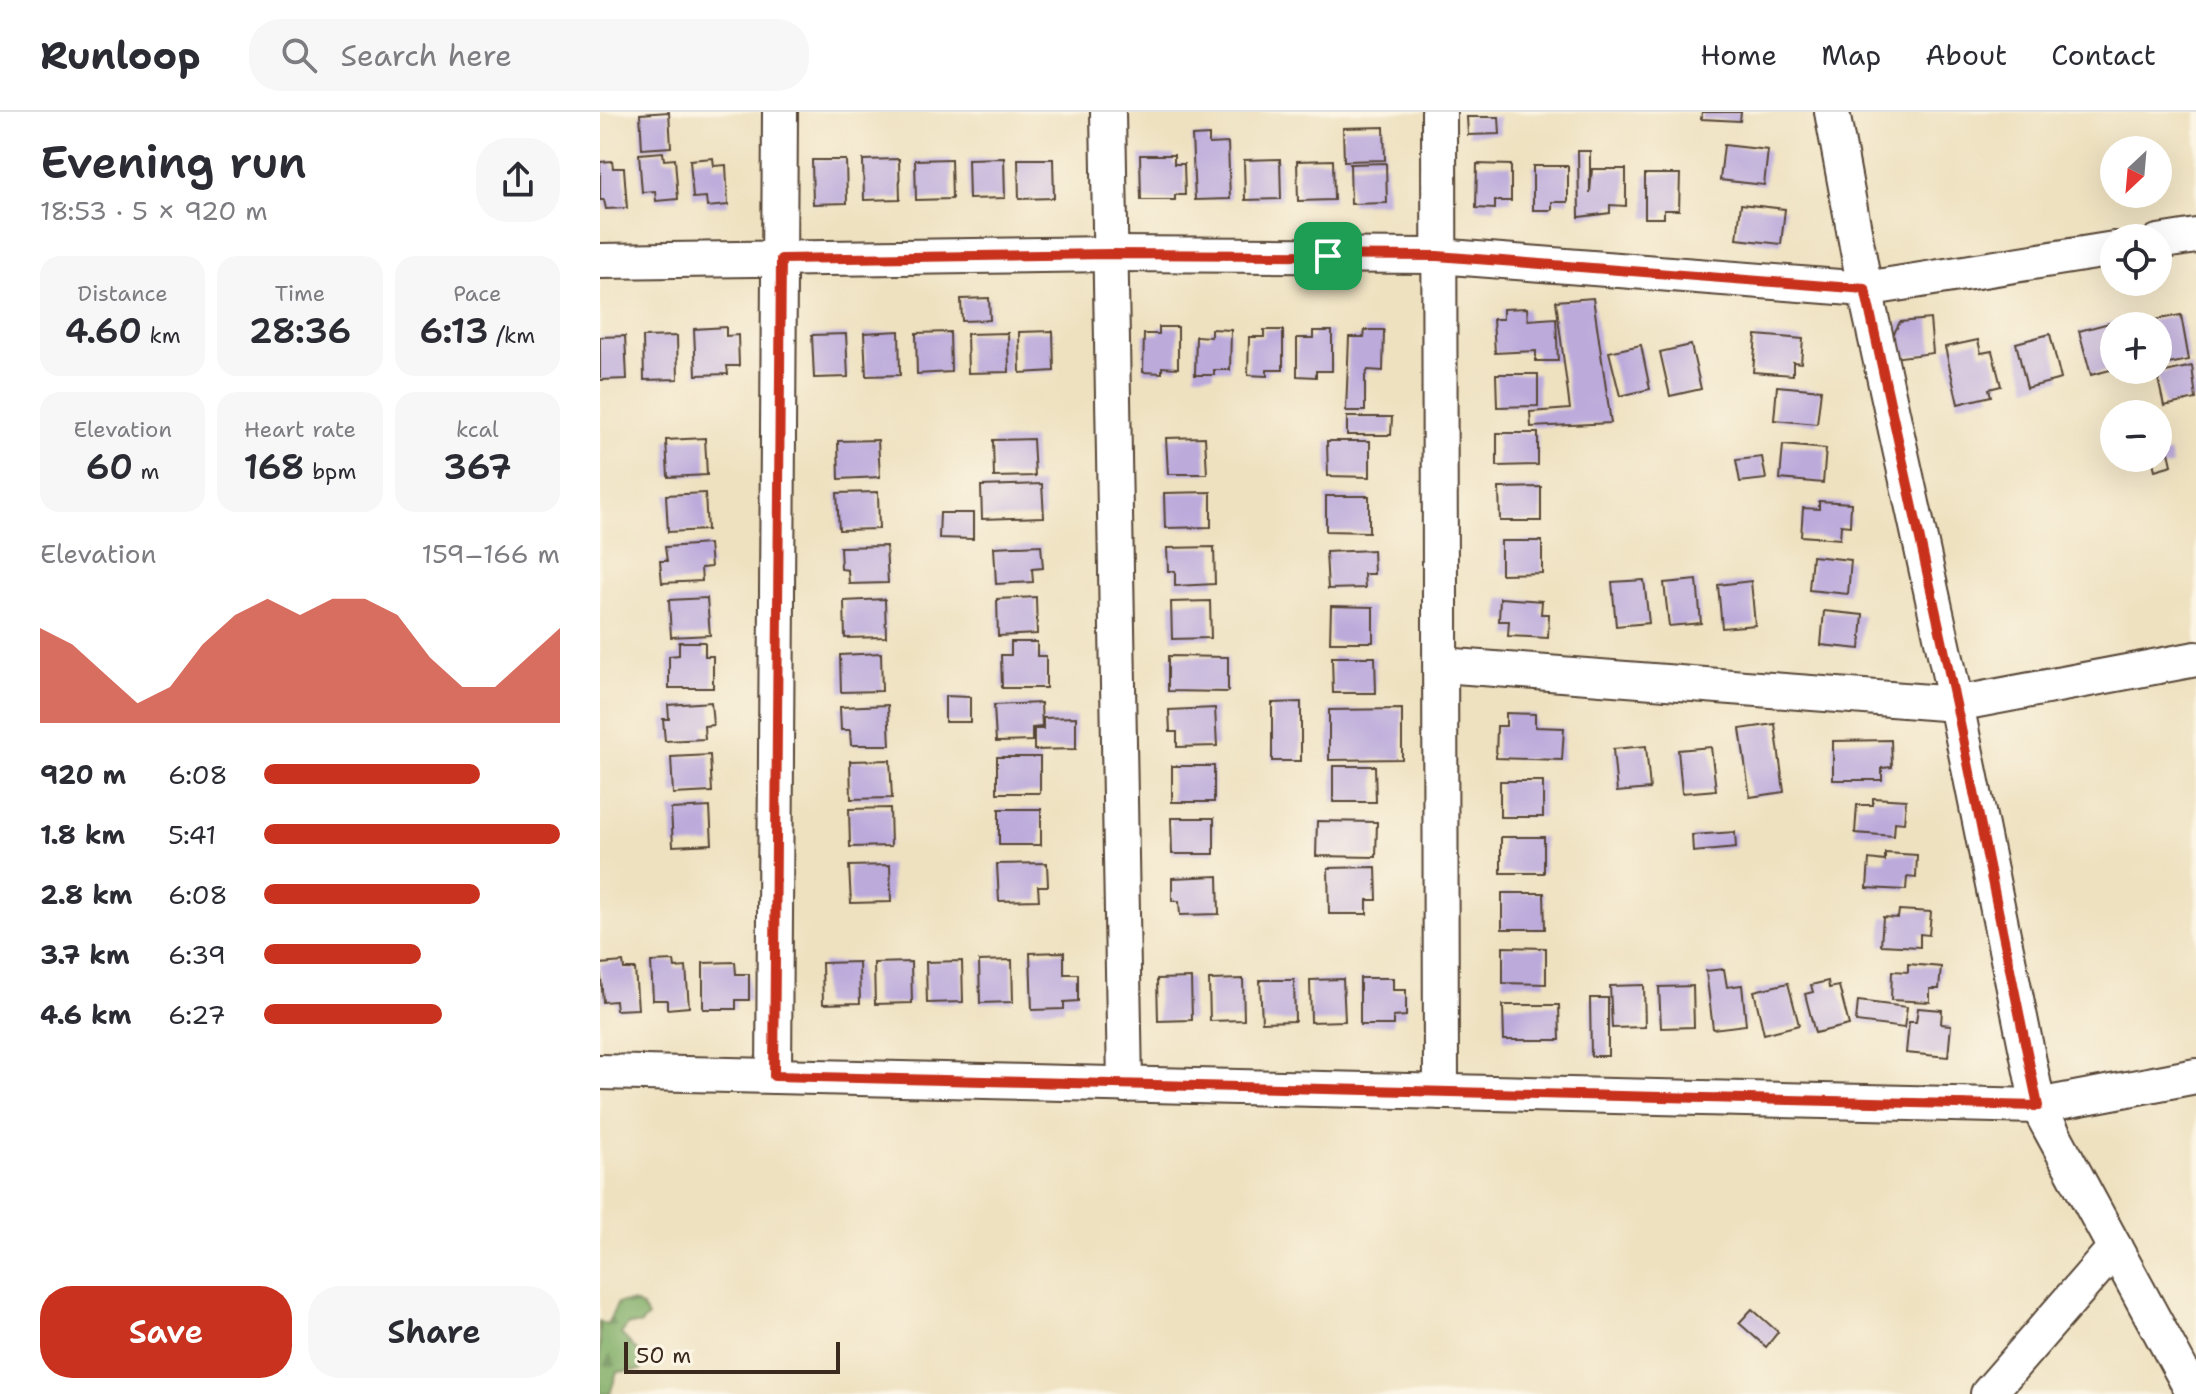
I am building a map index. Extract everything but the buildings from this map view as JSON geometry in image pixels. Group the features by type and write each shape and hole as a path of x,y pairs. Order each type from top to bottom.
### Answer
{"street":[{"path":"774,1076 780,112"},
{"path":"1108,112 1125,1085"},
{"path":"1439,112 1441,1092"},
{"path":"1832,112 1865,289 1956,704 2038,1106 2194,1394"},
{"path":"2172,240 2196,236"},
{"path":"600,261 1110,254 1437,256 1865,289 2100,251"},
{"path":"1442,665 1956,704 2196,659"},
{"path":"600,1072 2038,1106 2196,1076"},
{"path":"1988,1394 2115,1248"}],"green space":[{"path":"632,1302 642,1307 648,1317 640,1325 628,1325 621,1334 645,1359 641,1370 617,1372 610,1394 600,1394 600,1322 607,1324 618,1303"}],"route":[{"path":"1110,254 1328,256 1437,256 1865,289 1956,704 2038,1106 774,1076 781,259 1110,254"}]}
